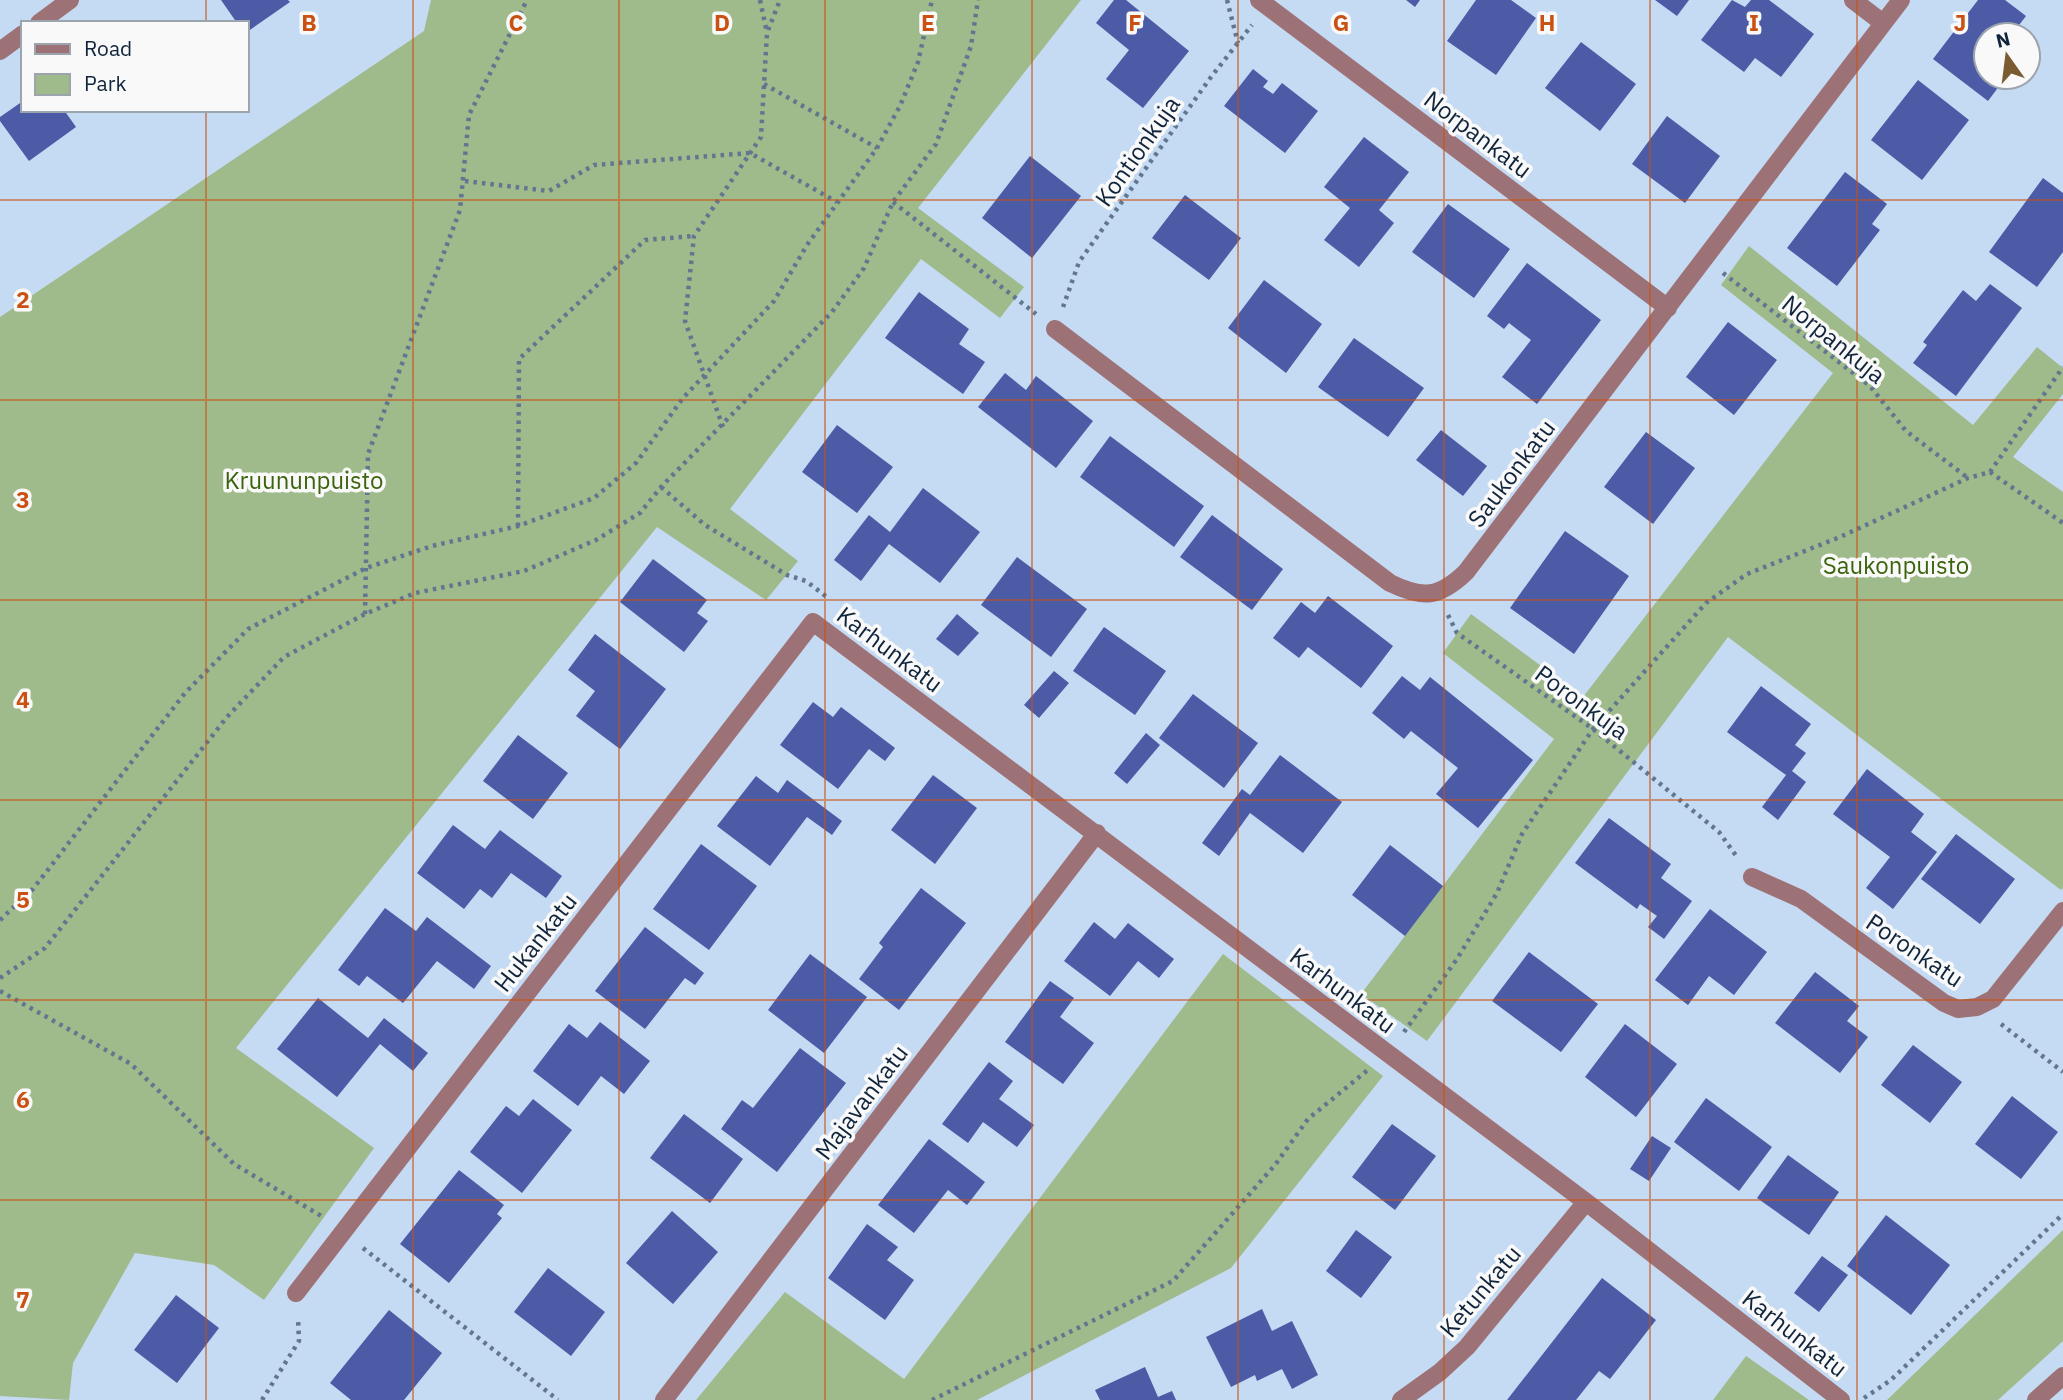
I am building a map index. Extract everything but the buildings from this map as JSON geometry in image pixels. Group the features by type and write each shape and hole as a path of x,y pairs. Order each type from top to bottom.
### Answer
{"street":[{"path":"42,21 70,0"},
{"path":"1853,0 1884,23"},
{"name":"Saukonkatu","path":"1437,593 1450,588 1466,572 1901,0"},
{"name":"Norpankatu","path":"1264,3 1668,308"},
{"path":"0,51 21,35"},
{"path":"1055,329 1390,583 1422,594 1437,593"},
{"name":"Karhunkatu","path":"813,622 1586,1202 1841,1400"},
{"name":"Hukankatu","path":"296,1293 813,622"},
{"name":"Majavankatu","path":"664,1400 1097,833"},
{"name":"Poronkatu","path":"1752,877 1801,899 1944,1003 1958,1009 1977,1007 1993,999 2063,911"},
{"name":"Ketunkatu","path":"1401,1400 1440,1373 1466,1347 1586,1202"},
{"path":"2036,1400 2063,1376"}],"path":[{"path":"365,614 368,454 460,210 465,181 468,116 527,0"},
{"path":"723,426 685,321 694,236 761,137 767,33 760,0"},
{"path":"767,33 780,0"},
{"path":"0,920 33,889 185,693 248,629 366,568 432,546 518,526 594,498 636,463 703,374 774,301 837,202 877,148 900,106 918,62 932,0"},
{"path":"0,978 45,948 227,717 284,657 365,614 415,593 524,571 596,540 639,513 661,487 832,312 864,268 893,202 936,144 971,46 978,0"},
{"path":"1227,0 1238,43"},
{"name":"Kontionkuja","path":"1055,329 1079,262 1264,3"},
{"path":"764,86 877,148"},
{"path":"465,181 549,191 594,165 750,153 837,202"},
{"path":"893,202 1055,329"},
{"path":"518,526 519,359 645,240 694,236"},
{"name":"Norpankuja","path":"1704,259 1870,386 1906,431 1968,478"},
{"path":"932,1400 1173,1281 1275,1165 1308,1119 1388,1054 1457,959 1497,893 1522,834 1592,729 1706,603 1747,574 1840,537 1968,478 1990,472 2063,367"},
{"path":"1990,472 2063,523"},
{"path":"661,487 705,524 786,575"},
{"name":"Poronkuja","path":"1437,593 1457,633 1592,729 1719,831"},
{"path":"0,991 131,1064 234,1164 345,1229 369,1255 558,1400"},
{"path":"1977,1007 2063,1072"},
{"path":"1860,1400 1891,1380 2063,1214"},
{"path":"262,1400 299,1341 296,1293"}],"green space":[{"name":"Kruununpuisto","path":"431,0 1081,0 918,208 1024,287 1000,318 921,259 730,509 798,561 766,600 657,527 236,1048 374,1148 264,1300 214,1265 135,1253 73,1363 69,1400 0,1396 0,317 424,31"},
{"name":"Saukonpuisto","path":"1749,246 1973,425 2037,347 2063,368 2063,394 2013,457 2063,492 2063,888 2061,890 1728,637 1427,1041 1361,994 1554,739 1443,653 1471,614 1583,697 1833,373 1721,285"},
{"path":"1223,954 1383,1076 1231,1268 977,1400 696,1400 785,1292 904,1379"},
{"path":"2063,1230 2063,1341 1998,1400 1887,1400"},
{"path":"1746,1356 1809,1400 1713,1400"}]}
